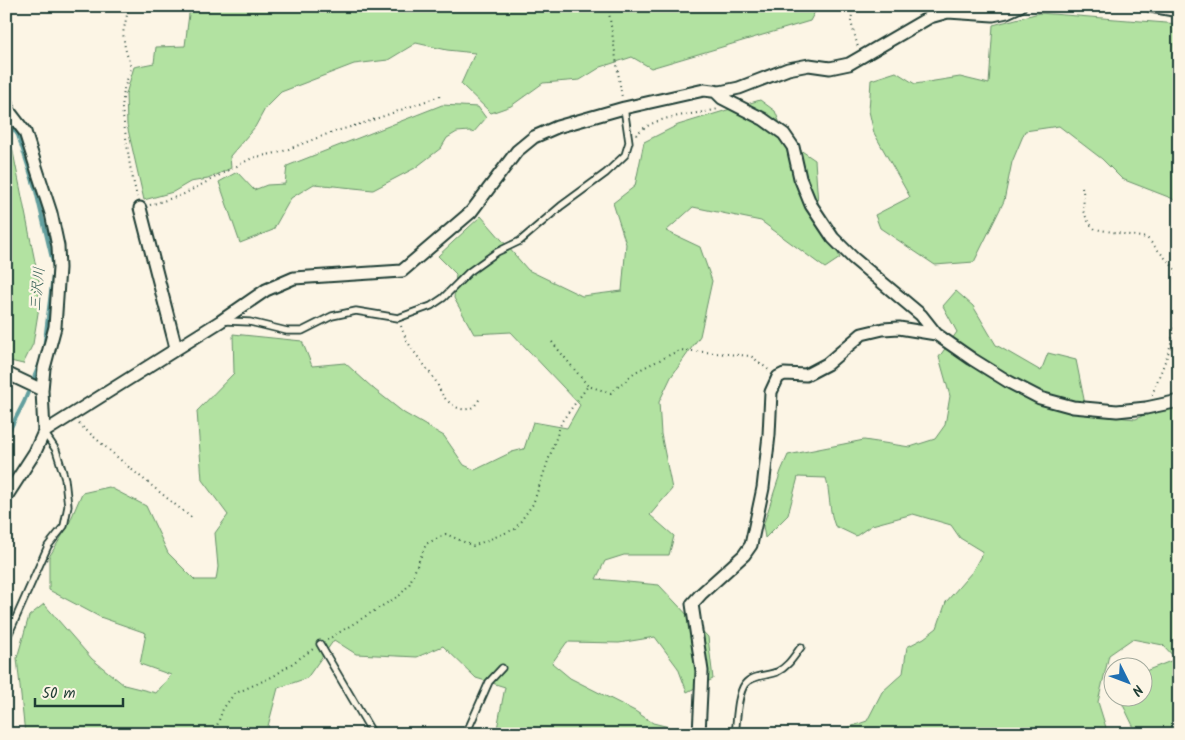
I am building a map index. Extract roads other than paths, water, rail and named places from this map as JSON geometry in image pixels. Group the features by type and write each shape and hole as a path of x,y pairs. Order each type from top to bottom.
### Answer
{"street":[{"path":"44,432 221,321 266,290 294,278 402,271 471,212 517,151 534,137 557,127 624,108 704,90 720,92 738,88 788,69 809,65 830,68 849,64 930,16 948,12 993,15 1007,12 1020,6"},
{"path":"1150,6 1179,10"},
{"path":"715,91 722,98 784,134 794,147 800,178 811,205 833,238 853,258 921,315 936,334 979,364 1040,398 1073,407 1117,411 1146,408 1179,401"},
{"path":"6,103 9,111 25,132 51,213 58,246 59,268 55,327 44,368 42,390 44,432 35,452 6,497"},
{"path":"140,208 176,348"},
{"path":"699,734 702,671 692,604 744,555 751,545 763,488 769,435 771,392 778,377 784,374 806,375 827,364 862,334 876,330 899,328 936,334"},
{"path":"6,373 42,390"}],"lane":[{"path":"221,321 250,322 287,331 302,331 332,316 356,311 398,318 431,306 443,298 469,272 497,252 520,241 561,206 606,173 625,155 629,142 624,108"},
{"path":"6,640 48,546 64,526 68,506 65,478 56,450 44,432"},
{"path":"320,644 373,734"},
{"path":"735,734 741,692 746,683 754,678 777,672 787,666 801,647"},
{"path":"466,734 489,682 502,668"}],"waterway":[{"name":"三沢川","path":"6,118 18,135 36,191 54,267 44,349"},
{"name":"三沢川","path":"6,432 10,429 24,402 40,363"}]}
